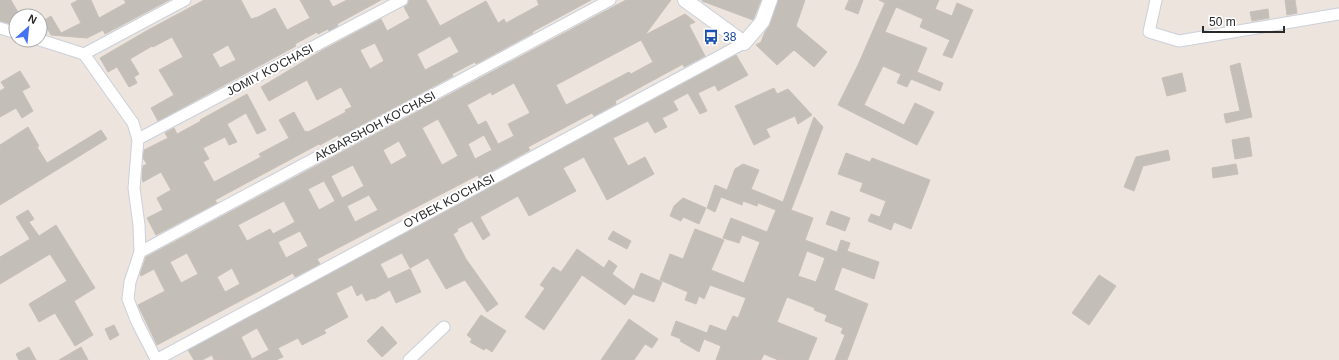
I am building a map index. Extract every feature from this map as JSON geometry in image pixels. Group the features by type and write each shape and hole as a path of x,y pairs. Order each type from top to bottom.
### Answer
{"street":[{"path":"84,54 185,0"},
{"name":"JOMIY KO'CHASI","path":"138,139 402,0"},
{"name":"AKBARSHOH KO'CHASI","path":"140,252 610,0"},
{"path":"685,0 744,43 762,22 770,0"},
{"path":"1156,0 1149,32 1179,41 1339,14"},
{"path":"48,43 84,54 133,123 138,139 134,188 139,225 140,252 130,282 128,299 137,322 156,360"},
{"name":"OYBEK KO'CHASI","path":"156,360 744,43"},
{"path":"409,360 444,327"}],"building":[{"path":"0,0 11,0 16,8 8,8 8,23 0,21"},
{"path":"78,0 91,0 99,18 126,3 124,0 169,0 105,34 103,30 87,38 51,35 48,30 48,18 51,16 61,33 81,23 71,4"},
{"path":"204,0 241,0 251,19 275,8 287,30 310,18 300,0 329,0 333,7 347,0 381,0 337,24 338,26 329,31 328,29 318,34 317,32 295,44 296,46 158,121 151,108 174,95 159,70 183,57 172,37 153,47 152,46 130,59 139,74 134,77 137,83 129,87 117,67 108,72 100,58","holes":["228,45 236,60 220,68 212,54"]},
{"path":"409,0 426,0 440,26 486,1 498,23 504,19 506,23 539,5 537,0 591,0 476,64 475,62 452,74 453,76 339,137 338,135 320,145 319,144 215,200 217,203 156,235 147,218 163,210 157,198 171,190 161,172 143,182 143,166 147,164 143,158 144,150 168,138 165,133 174,128 177,134 247,94 266,130 257,134 246,113 227,124 237,142 229,145 225,137 203,148 209,159 203,162 214,182 261,157 259,154 289,138 279,120 294,112 305,132 308,132 346,112 345,110 352,107 341,87 317,100 307,80 269,101 261,87 321,51 381,19 387,31 410,18 404,7 408,4","holes":["450,36 459,52 425,70 417,54","375,43 384,61 370,69 360,50"]},
{"path":"626,0 671,0 645,35 685,14 695,22 689,25 705,56 684,67 683,64 615,101 616,104 594,116 592,113 528,147 530,150 479,178 478,175 317,259 320,264 295,277 293,273 157,345 138,305 165,291 154,269 141,276 140,274 146,257","holes":["641,40 653,62 631,74 629,72 566,105 556,85","514,83 530,113 508,124 514,136 498,144 486,121 478,125 467,105 491,92 492,95","438,119 458,156 442,165 422,128","484,135 492,150 475,159 468,144","399,141 407,156 391,165 383,150","353,165 364,186 342,198 331,176","324,181 335,201 319,210 308,189","369,195 378,210 355,222 347,206","284,201 295,222 273,234 270,229 247,241 238,225","300,231 308,246 286,258 278,242","187,253 198,274 181,283 170,262","232,268 240,284 225,292 217,277"]},
{"path":"702,0 761,0 753,20"},
{"path":"778,0 805,0 796,26 827,52 814,67 794,50 777,65 756,45 761,42 770,25"},
{"path":"849,0 863,0 858,14 845,9"},
{"path":"879,0 939,0 935,9 952,16 957,3 973,10 952,58 943,55 950,40 920,27 923,19 896,7 885,32 927,48 917,72 943,83 940,91 911,79 907,87 897,83 901,74 883,66 864,105 904,125 915,103 934,112 917,145 838,105 858,65 885,3"},
{"path":"1285,0 1295,0 1297,13 1287,15"},
{"path":"1268,9 1269,18 1252,21 1250,12"},
{"path":"736,55 748,75 718,91 715,85 698,93 707,111 700,114 688,93 673,101 678,110 662,118 667,127 655,133 648,121 613,138 628,166 645,157 654,174 607,200 584,157 563,168 576,191 529,216 518,196 480,217 490,235 483,240 472,221 457,229 458,231 453,234 466,259 498,304 487,312 465,280 446,289 428,258 410,268 402,253 380,264 388,279 410,269 421,292 396,303 390,290 374,299 373,298 366,301 362,293 357,296 352,285 336,293 348,317 324,330 326,333 302,345 298,338 278,348 283,357 276,360 214,360 212,355 202,360 194,360 188,350","holes":["257,328 269,350 252,359 241,337"]},
{"path":"1240,63 1252,117 1226,123 1224,114 1240,111 1230,66"},
{"path":"20,71 30,87 22,91 33,111 22,118 16,108 0,117 0,91 5,88 1,82"},
{"path":"1182,73 1186,91 1167,96 1162,78"},
{"path":"774,88 777,94 788,89 812,115 798,124 795,116 766,129 770,137 754,145 735,106"},
{"path":"814,117 823,127 791,210 813,218 805,240 837,252 841,240 850,243 847,251 879,262 874,279 842,267 834,290 868,304 847,360 835,360 845,335 841,333 843,328 825,321 827,315 814,310 815,308 787,297 777,322 817,338 808,360 778,360 764,354 761,360 716,360 721,346 704,339 699,352 680,341 681,339 671,335 676,321 707,333 710,325 726,331 733,316 738,318 746,298 710,285 704,299 699,296 696,304 685,300 688,292 660,280 670,254 683,259 695,229 724,240 711,270 744,283 760,242 742,235 739,243 723,238 731,218 767,232 776,210 758,203 757,206 743,201 742,205 721,197 715,212 707,208 715,185 727,190 735,169 743,164 759,170 751,189 783,202","holes":["807,251 825,258 816,282 798,276"]},
{"path":"28,127 39,146 37,147 47,163 101,130 107,139 0,205 0,145"},
{"path":"1249,137 1252,156 1235,159 1232,140"},
{"path":"1168,150 1170,160 1143,166 1134,191 1124,187 1136,157"},
{"path":"846,153 870,162 872,158 930,180 911,229 894,222 891,230 868,221 871,214 880,217 886,201 860,191 863,183 838,174"},
{"path":"1236,164 1238,174 1213,178 1212,168"},
{"path":"683,198 706,208 699,224 683,217 681,221 670,216 674,206"},
{"path":"28,210 34,219 29,222 39,236 56,225 95,288 74,301 93,335 75,346 55,313 39,322 29,304 67,281 50,254 0,284 0,257 30,239 16,217"},
{"path":"831,211 850,218 845,231 826,224"},
{"path":"613,231 631,241 627,249 608,239"},
{"path":"577,249 604,268 609,260 617,266 612,274 634,290 641,273 662,282 654,302 633,294 625,305 582,275 544,330 525,317 545,288 540,285 553,267 561,272"},
{"path":"1099,275 1116,286 1089,325 1072,313"},
{"path":"481,315 506,331 492,352 486,348 484,350 470,342 472,339 467,335"},
{"path":"629,319 658,339 652,348 645,344 634,360 601,360"},
{"path":"114,325 119,335 110,340 105,329"},
{"path":"382,326 397,343 382,357 367,341"},
{"path":"29,347 36,360 19,360 16,354"},
{"path":"81,347 88,360 59,360"}],"place":[{"name":"38","path":"711,37"}]}
